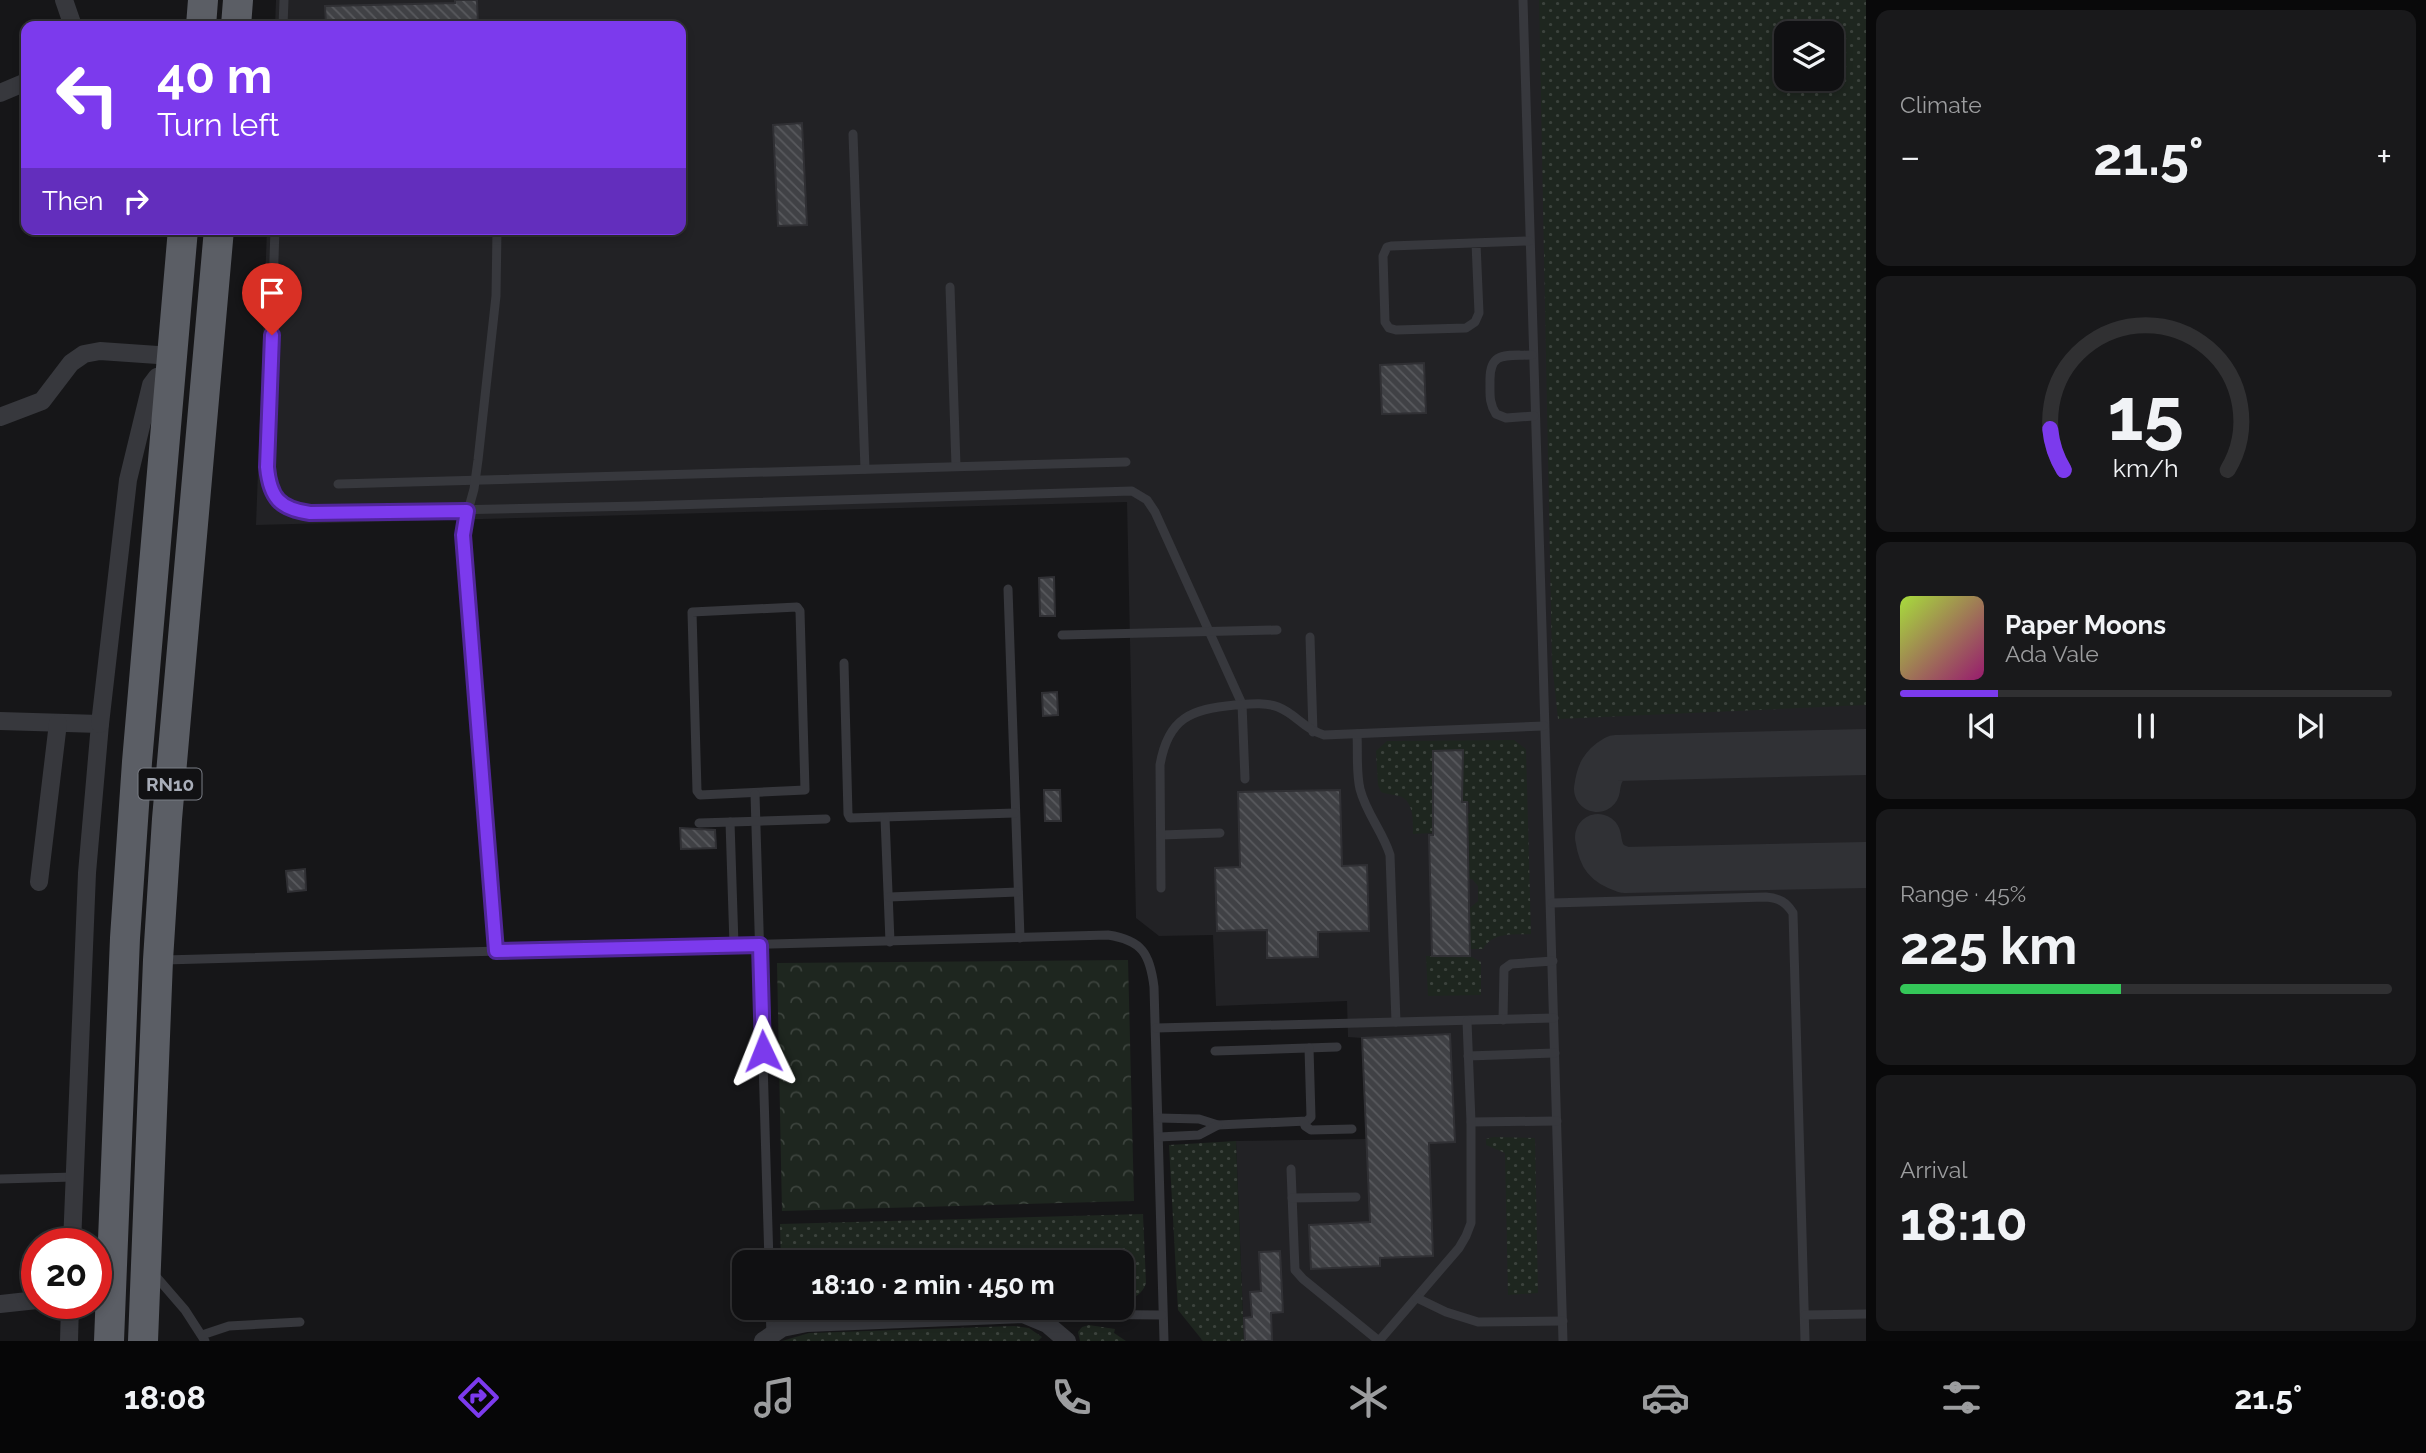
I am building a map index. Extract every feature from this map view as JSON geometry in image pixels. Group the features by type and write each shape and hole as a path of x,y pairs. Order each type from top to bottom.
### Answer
{"highway":[{"path":"236,21 238,0"},
{"name":"RN10","path":"109,1341 125,938 137,762 183,235"},
{"name":"RN10","path":"144,1341 158,960 177,689 218,235"}],"street":[{"path":"64,0 71,21"},
{"path":"0,93 21,84"},
{"path":"0,417 42,401 71,363 84,354 100,351 172,364"},
{"path":"72,1228 87,873 100,724 132,457 151,385 172,364"},
{"path":"0,721 100,724"},
{"path":"39,882 58,723"},
{"path":"0,1304 21,1302"},
{"path":"69,1341 70,1319"},
{"path":"767,1338 795,1324 879,1320"},
{"path":"1037,1320 1047,1324 1067,1341"}],"lane":[{"path":"283,21 284,0"},
{"path":"1523,0 1563,1341"},
{"path":"853,134 865,468"},
{"path":"275,235 268,486 278,501 293,511 467,511 1132,491 1147,500 1155,512 1242,704 1245,779"},
{"path":"496,951 463,535 475,479 495,296 497,235"},
{"path":"1476,243 1479,313 1475,322 1466,328 1389,328 1385,321 1383,256 1387,247 1476,243 1529,241"},
{"path":"950,287 956,466"},
{"path":"1532,355 1494,359 1489,367 1490,405 1496,414 1506,418 1534,416"},
{"path":"338,484 1126,462"},
{"path":"1008,589 1020,937"},
{"path":"799,609 806,788 801,792 755,794 702,796 698,793 691,615 694,611 799,609"},
{"path":"1062,635 1277,630"},
{"path":"1310,637 1313,732"},
{"path":"844,663 849,816 852,819 1015,813"},
{"path":"1161,888 1160,765 1163,745 1173,727 1189,714 1208,708 1268,704 1279,707 1313,732 1324,735 1544,726"},
{"path":"1357,734 1361,791 1390,855 1396,1022"},
{"path":"755,794 769,1250"},
{"path":"699,823 826,818"},
{"path":"885,818 890,942"},
{"path":"730,822 734,945"},
{"path":"1161,835 1220,833"},
{"path":"889,897 1018,892"},
{"path":"1552,903 1766,897 1777,898 1787,904 1793,913 1805,1341"},
{"path":"158,960 1020,937 1123,937 1143,950 1152,969 1159,1118 1164,1341"},
{"path":"1503,1020 1504,969 1511,964 1553,961"},
{"path":"1156,1028 1555,1018"},
{"path":"1291,1169 1294,1263 1299,1275 1379,1341 1459,1248 1471,1223 1467,1021"},
{"path":"1215,1051 1337,1047"},
{"path":"1159,1118 1199,1119 1218,1125 1304,1122 1311,1117 1309,1048"},
{"path":"1468,1056 1555,1053"},
{"path":"1471,1122 1557,1121"},
{"path":"1304,1122 1311,1130 1352,1129"},
{"path":"1159,1137 1199,1135 1218,1125"},
{"path":"0,1179 74,1177"},
{"path":"1292,1198 1356,1197"},
{"path":"146,1265 167,1287 203,1338 229,1326 300,1322"},
{"path":"1417,1298 1454,1315 1478,1322 1563,1321"},
{"path":"1805,1315 1866,1314"},
{"path":"1134,1315 1162,1315"},
{"path":"767,1338 769,1320"}],"shaded area":[{"path":"276,0 1866,0 1866,1341 1244,1341 1236,1141 1366,1139 1362,1038 1348,1037 1347,1001 1216,1006 1213,935 1159,936 1136,918 1127,502 256,525 267,235 686,235 686,21 275,21"}],"green space":[{"path":"1539,0 1866,0 1866,705 1558,719 1552,662"},
{"path":"1514,740 1526,749 1531,934 1498,937 1487,943 1483,949 1470,949 1470,908 1478,901 1478,886 1469,879 1468,835 1462,833 1462,814 1470,813 1469,802 1462,802 1462,793 1433,833 1413,834 1412,812 1408,802 1399,796 1381,792 1378,785 1376,751 1387,741","holes":["1462,750 1463,775 1434,776 1433,751"]},
{"path":"1426,956 1470,956 1481,962 1481,995 1428,996"},
{"path":"1128,960 1134,1201 782,1211 777,963"},
{"path":"1535,1138 1538,1293 1508,1295 1505,1153 1486,1145 1486,1139"},
{"path":"1236,1141 1244,1341 1203,1341 1178,1310 1169,1145"},
{"path":"1143,1214 1146,1283 1134,1297 1134,1250 781,1250 780,1224"},
{"path":"1089,1325 1115,1329 1114,1333 1126,1341 1080,1341 1078,1332"},
{"path":"1014,1326 1029,1328 1042,1337 1038,1341 782,1341 809,1333"}],"building":[{"path":"455,0 477,0 478,21 326,21 325,6 455,3"},
{"path":"802,123 807,225 778,226 773,125"},
{"path":"1424,363 1426,413 1382,414 1380,365"},
{"path":"1054,577 1055,616 1040,616 1039,578"},
{"path":"1057,692 1058,715 1043,716 1042,693"},
{"path":"1463,750 1462,802 1467,802 1470,956 1432,956 1429,835 1433,835 1433,751"},
{"path":"1044,790 1060,790 1061,821 1045,821"},
{"path":"1340,790 1342,866 1367,865 1369,931 1318,932 1318,957 1267,958 1267,930 1217,931 1215,868 1240,867 1238,792"},
{"path":"680,828 715,830 716,848 681,849"},
{"path":"305,869 306,890 288,892 286,871"},
{"path":"1450,1034 1455,1142 1429,1143 1433,1256 1380,1258 1380,1266 1311,1269 1309,1225 1370,1222 1362,1038"},
{"path":"1280,1251 1283,1312 1271,1313 1272,1341 1245,1341 1244,1318 1252,1317 1250,1292 1261,1291 1259,1252"}],"taxiway":[{"path":"1597,789 1602,771 1616,758 1866,752"},
{"path":"1598,837 1605,859 1625,870 1866,865"}],"route":[{"path":"272,335 267,467 268,486 278,501 293,511 310,513 467,511 463,535 496,951 760,945 763,1051"}]}
